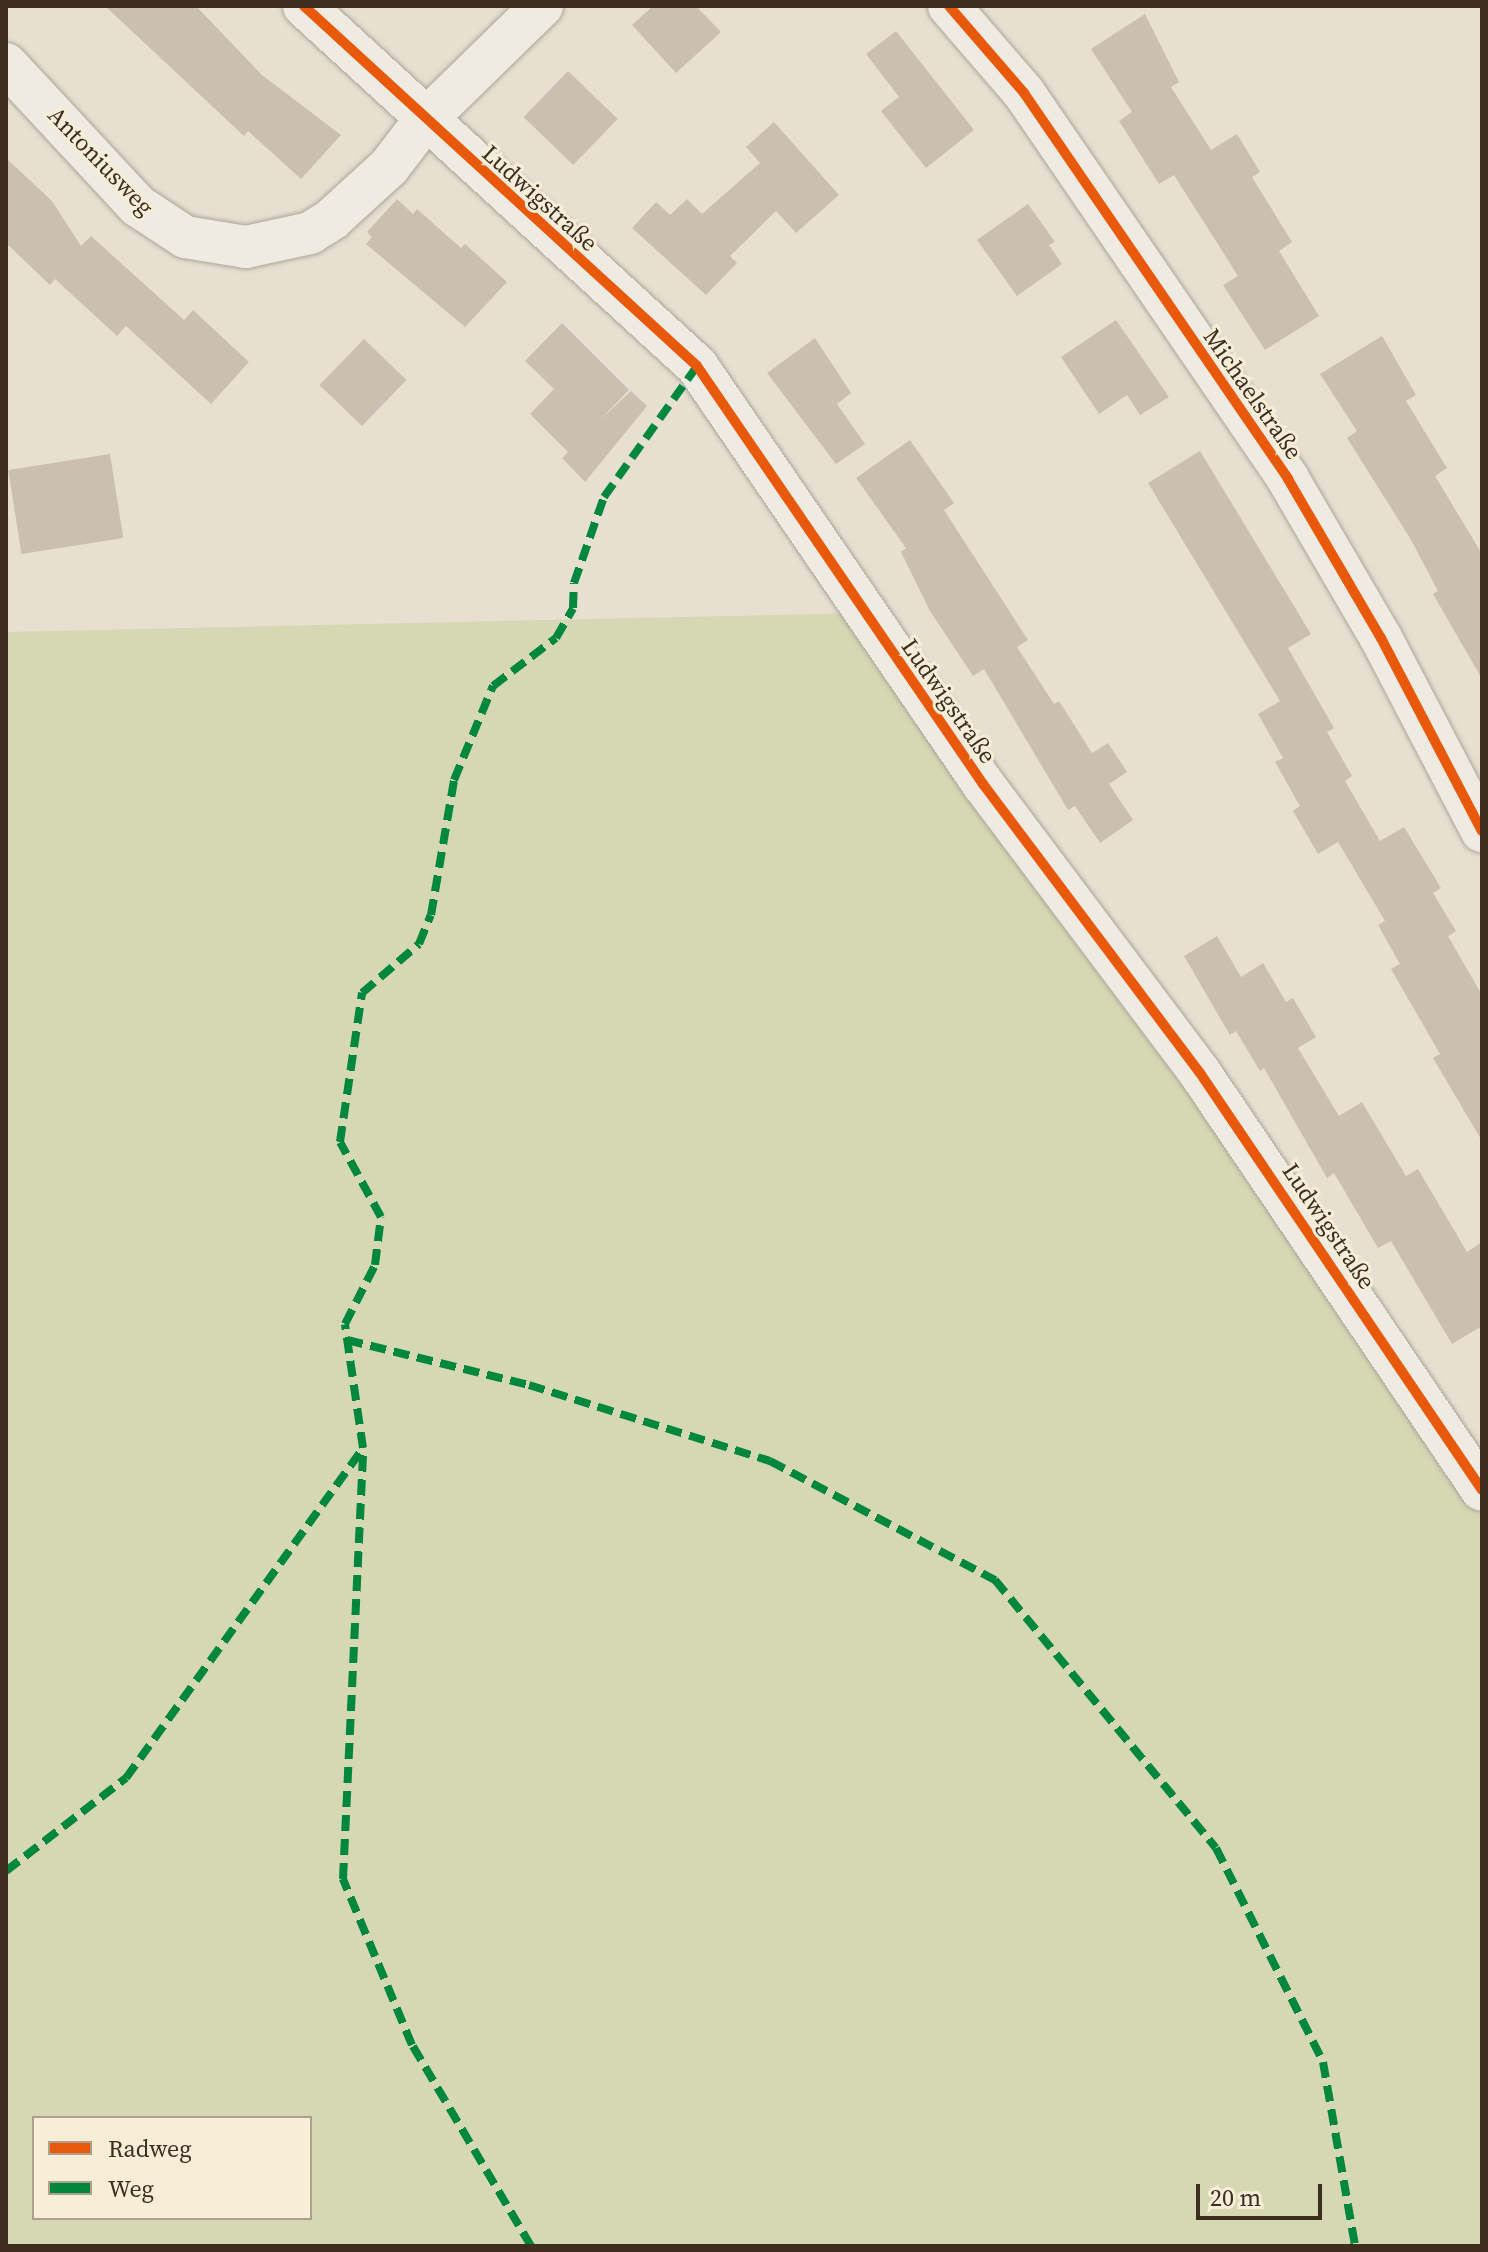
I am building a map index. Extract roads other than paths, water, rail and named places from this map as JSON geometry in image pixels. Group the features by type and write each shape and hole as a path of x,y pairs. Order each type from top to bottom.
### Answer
{"street":[{"name":"Ludwigstraße","path":"304,6 424,121 697,366 983,784 1200,1073 1482,1490"},
{"name":"Antoniusweg","path":"6,64 138,206 185,237 246,247 310,233 367,189 424,121 542,6"},
{"name":"Michaelstraße","path":"949,6 1024,93 1288,479 1381,638 1482,831"}]}
